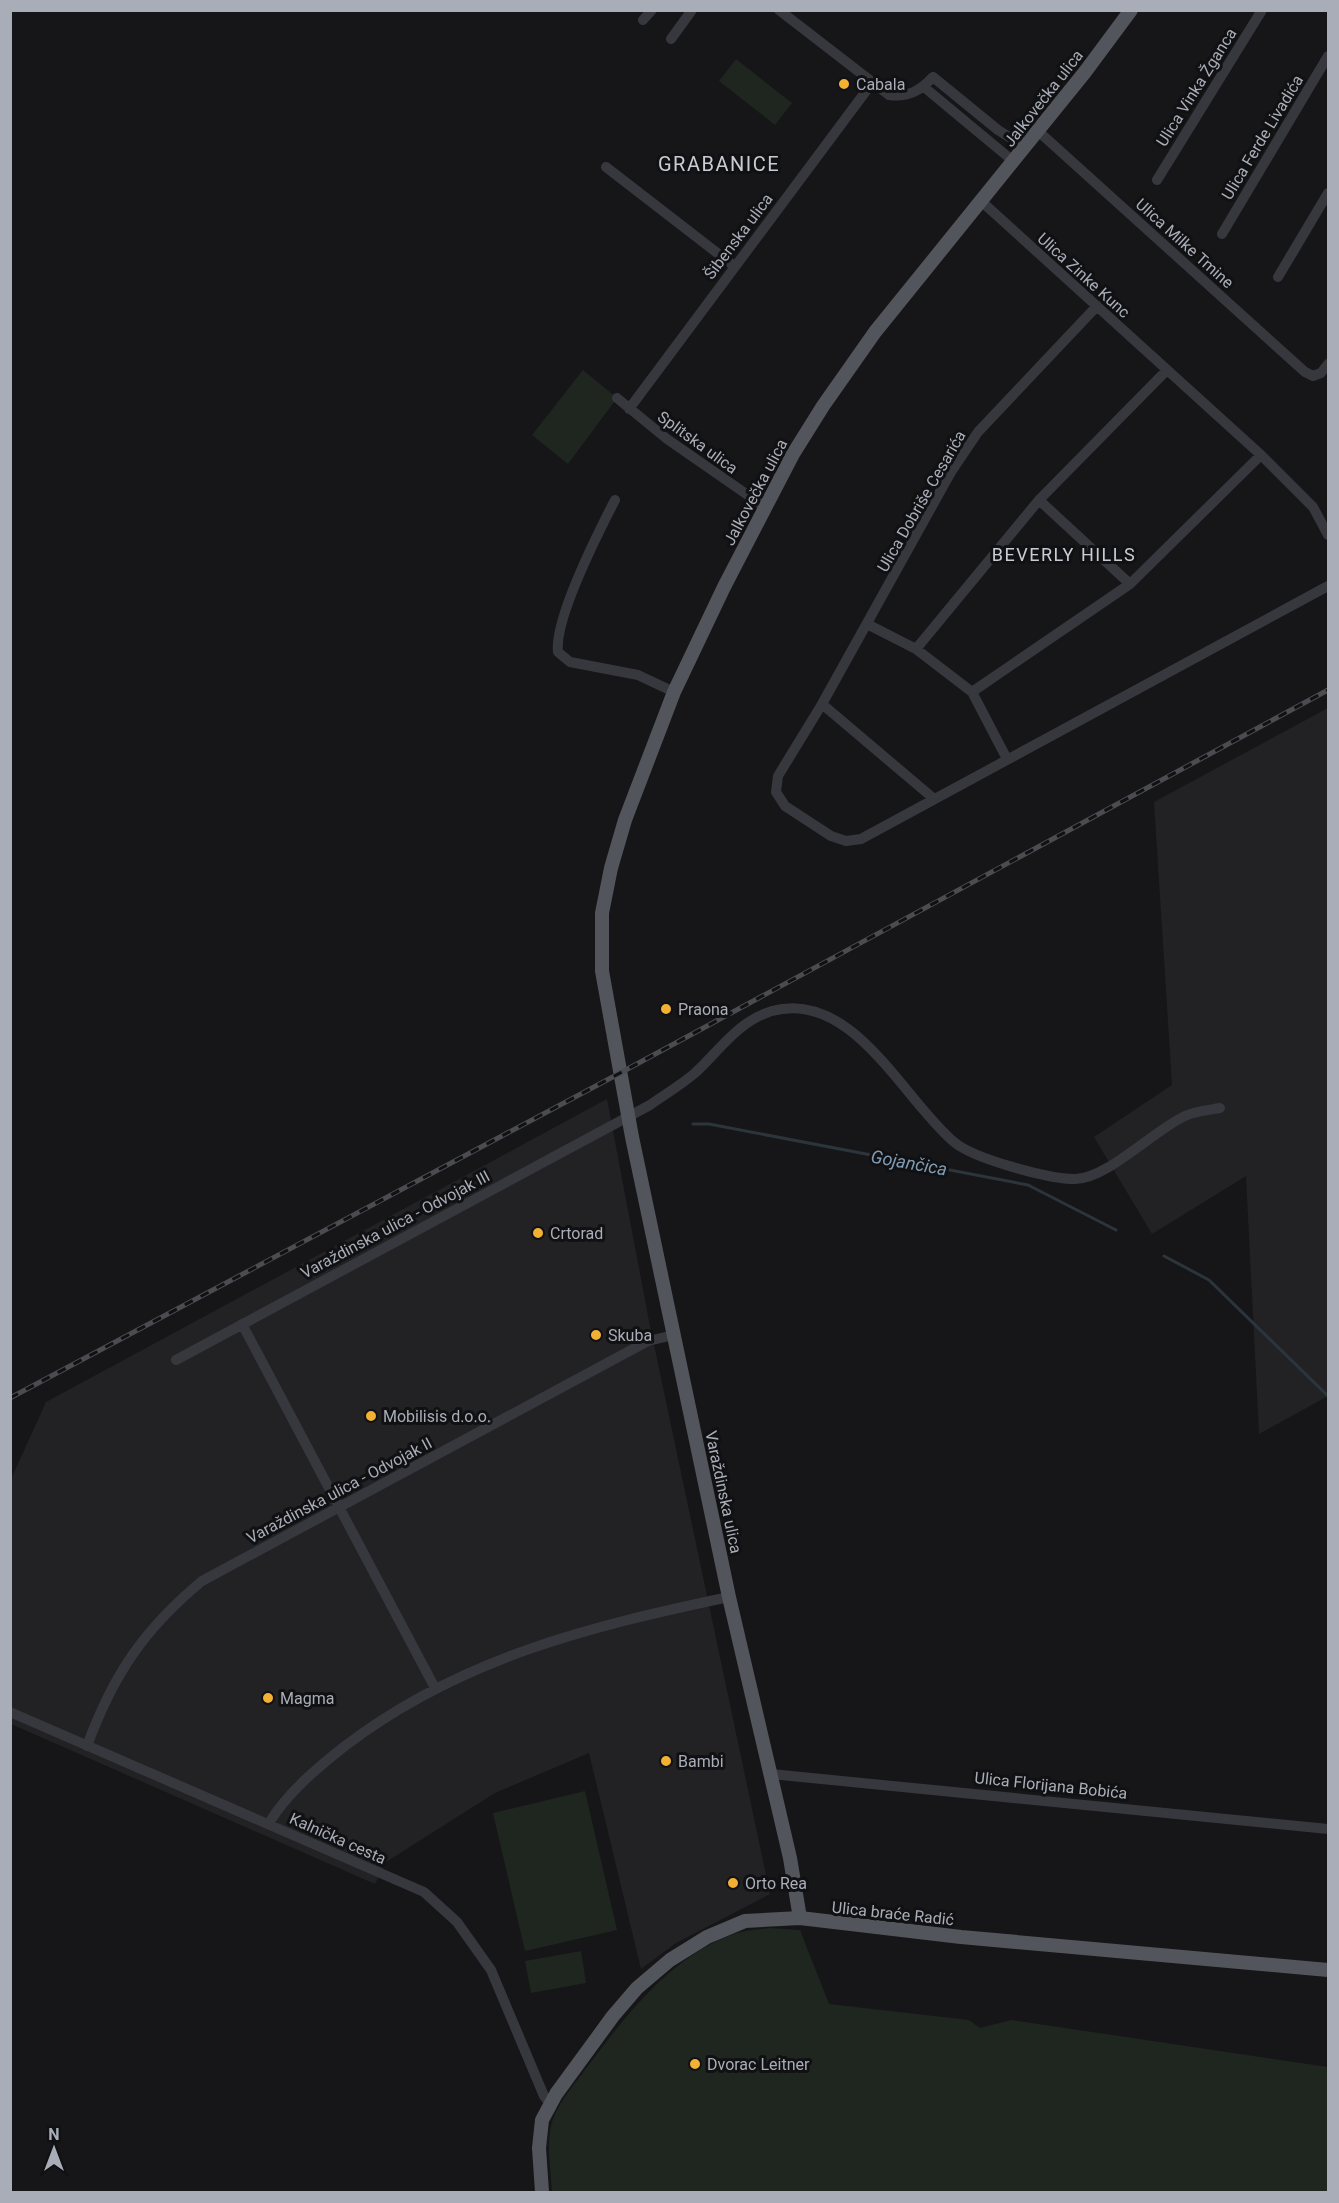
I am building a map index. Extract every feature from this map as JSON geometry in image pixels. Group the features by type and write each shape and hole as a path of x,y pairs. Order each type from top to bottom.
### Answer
{"main road":[{"name":"Jalkovečka ulica","path":"622,1072 602,971 602,913 611,868 625,820 674,692 793,454 841,379 900,300 1038,131 1131,10"},
{"name":"Varaždinska ulica","path":"622,1072 729,1597 771,1774 800,1918"},
{"name":"Ulica braće Radić","path":"542,2193 540,2132 550,2104 625,2001 670,1960 707,1937 744,1921 800,1918 961,1937 1329,1970"}],"street":[{"path":"643,20 652,10"},
{"path":"671,39 692,10"},
{"path":"779,10 872,83 895,96 906,96 924,87 933,77 998,130 1025,147"},
{"name":"Ulica Vinka Žganca","path":"1157,180 1262,10"},
{"name":"Ulica Ferde Livadića","path":"1222,234 1329,56"},
{"name":"Šibenska ulica","path":"629,409 872,83"},
{"path":"924,87 1013,161"},
{"name":"Ulica Milke Tmine","path":"1038,131 1313,376 1321,373 1329,364"},
{"path":"606,167 734,266"},
{"path":"1278,277 1329,193"},
{"name":"Ulica Zinke Kunc","path":"981,201 1261,455 1313,507 1329,535"},
{"name":"Ulica Dobriše Cesarića","path":"1097,306 978,432 951,472 822,704 778,776 776,792 785,806 831,836 846,841 861,839 933,798 1329,586"},
{"path":"916,649 1039,500 1166,371"},
{"name":"Splitska ulica","path":"617,398 695,459 765,507"},
{"path":"972,692 1130,584 1261,455"},
{"path":"615,500 570,601 561,630 558,652 570,662 638,675 674,692"},
{"path":"1039,500 1130,584"},
{"path":"867,624 916,649 972,692 1007,759"},
{"path":"822,704 933,798"},
{"name":"Varaždinska ulica - Odvojak III","path":"176,1360 629,1115 693,1075 734,1032 772,1012 797,1008 824,1012 851,1030 955,1143 989,1160 1061,1177 1086,1177 1097,1174 1186,1115 1220,1108"},
{"path":"242,1324 435,1688"},
{"name":"Varaždinska ulica - Odvojak II","path":"87,1746 99,1713 128,1658 167,1612 202,1581 648,1341 674,1335"},
{"path":"269,1823 291,1793 324,1762 368,1728 435,1688 488,1663 538,1644 636,1617 729,1597"},
{"name":"Kalnička cesta","path":"10,1712 424,1892 457,1922 491,1970 544,2096 550,2104"},
{"name":"Ulica Florijana Bobića","path":"771,1774 1107,1805 1329,1829"}],"shaded area":[{"path":"736,59 792,103 775,125 719,81"},
{"path":"583,370 617,398 568,464 532,435"},
{"path":"1328,708 1328,1396 1259,1434 1246,1176 1152,1234 1094,1137 1172,1085 1154,802"},
{"path":"607,1099 649,1321 770,1894 676,1943 641,1969 589,1753 495,1793 386,1862 375,1884 11,1724 11,1479 46,1402"},
{"path":"585,1791 617,1930 525,1951 493,1813"},
{"path":"769,1928 800,1930 829,2004 969,2020 980,2028 1011,2020 1328,2067 1328,2192 552,2192 549,2146 553,2119 570,2089 621,2023 655,1986 693,1955 714,1942 737,1933"},
{"path":"581,1951 586,1983 531,1993 525,1961"}],"waterway":[{"name":"Gojančica","path":"693,1124 709,1124 1028,1185 1116,1230"},
{"name":"Gojančica","path":"1164,1256 1209,1280 1328,1396"}],"railway":[{"path":"10,1398 622,1072 1328,690"}],"place":[{"name":"Cabala","path":"844,84"},
{"name":"Praona","path":"666,1009"},
{"name":"Crtorad","path":"538,1233"},
{"name":"Skuba","path":"596,1335"},
{"name":"Mobilisis d.o.o.","path":"371,1416"},
{"name":"Magma","path":"268,1698"},
{"name":"Bambi","path":"666,1761"},
{"name":"Orto Rea","path":"733,1883"},
{"name":"Dvorac Leitner","path":"695,2064"}],"district":[{"name":"GRABANICE","path":"719,164"},
{"name":"BEVERLY HILLS","path":"1064,555"}]}
